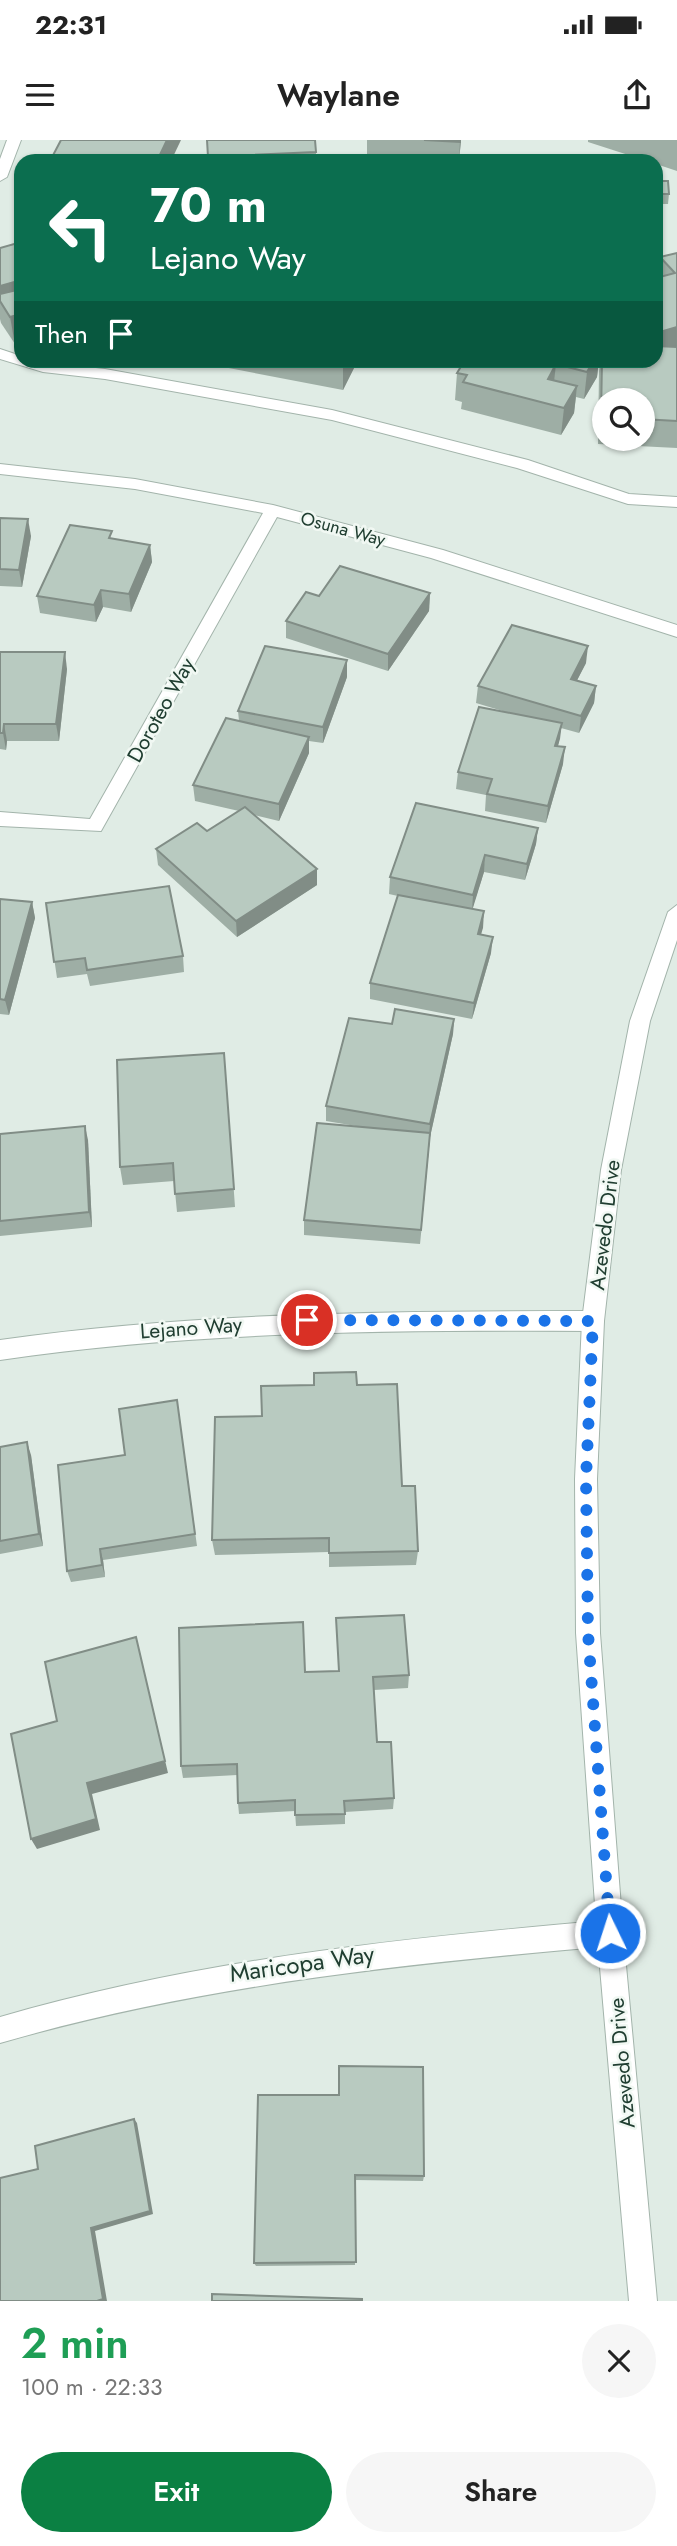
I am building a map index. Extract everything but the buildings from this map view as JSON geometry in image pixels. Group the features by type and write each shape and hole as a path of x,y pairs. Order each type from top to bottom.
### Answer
{"street":[{"path":"0,177 14,140"},
{"path":"52,368 106,374 319,412 394,429 522,464 628,499 677,502"},
{"name":"Osuna Way","path":"0,469 127,483 273,510 359,531 677,631"},
{"name":"Doroteo Way","path":"0,819 95,826 273,510"},
{"name":"Azevedo Drive","path":"643,2301 610,1933 588,1633 586,1479 593,1321 611,1170 640,1021 677,912"},
{"name":"Lejano Way","path":"0,1350 61,1340 176,1328 307,1320 593,1321"},
{"name":"Maricopa Way","path":"0,2030 210,1977 363,1955 610,1933"}],"route":[{"path":"307,1320 593,1321 586,1479 588,1633 610,1933"}]}
